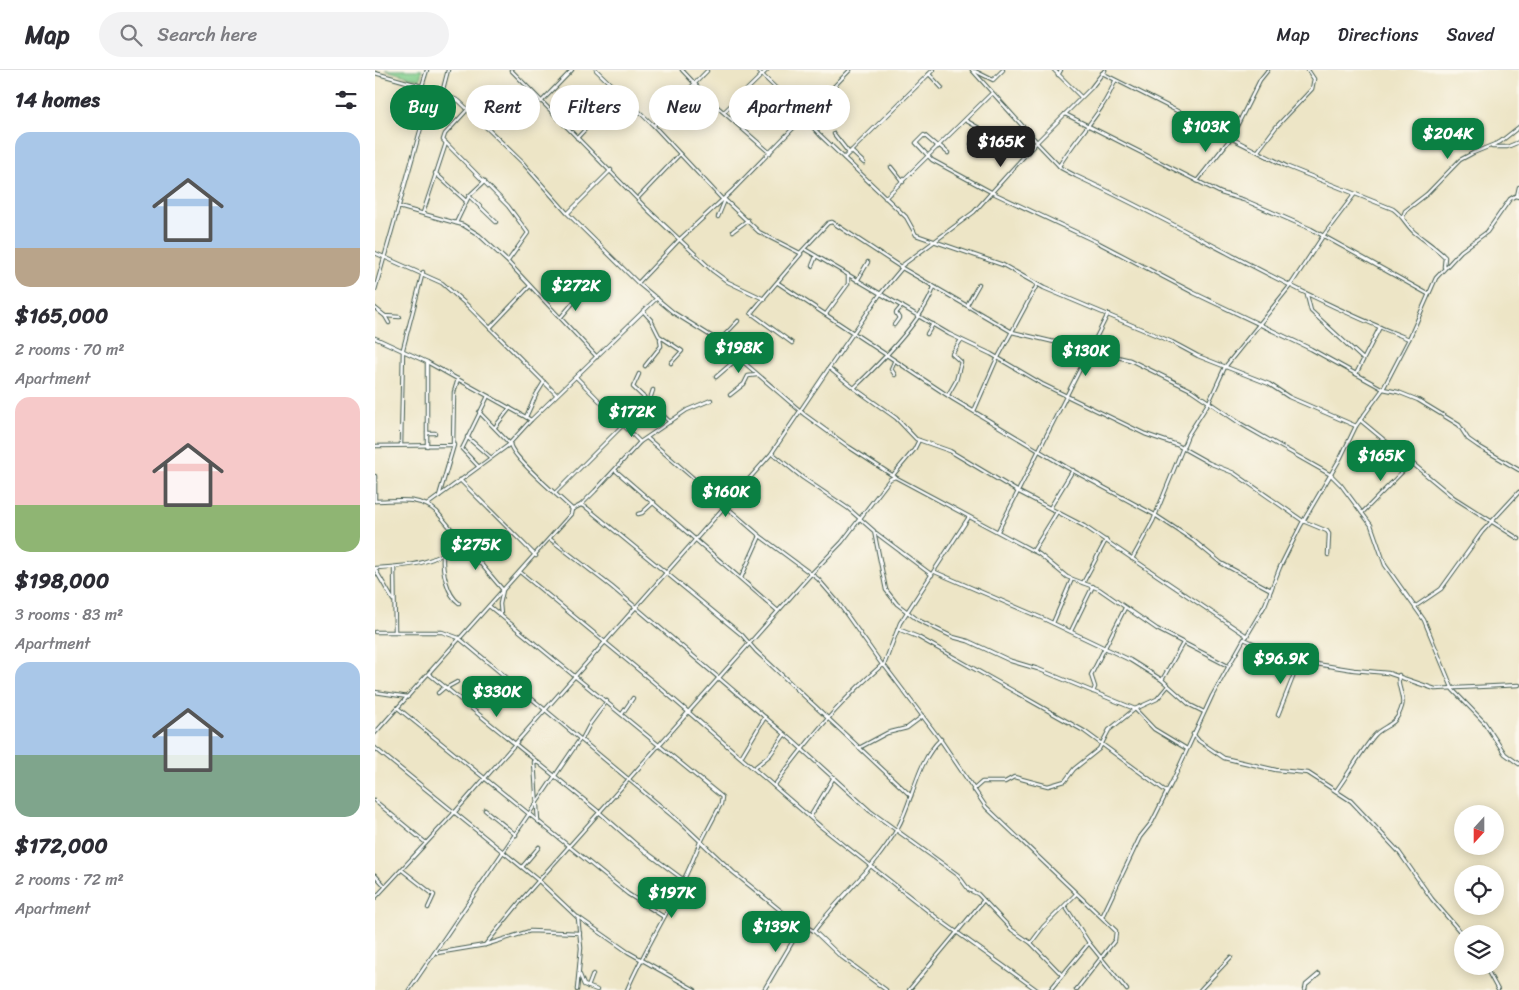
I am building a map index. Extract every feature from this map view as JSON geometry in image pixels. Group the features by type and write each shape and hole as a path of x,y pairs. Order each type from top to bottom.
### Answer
{"street":[{"path":"422,85 427,70"},
{"path":"444,85 448,70"},
{"path":"511,70 679,240 720,277 764,299"},
{"path":"541,102 572,70"},
{"path":"595,70 610,85"},
{"path":"683,70 696,85 707,71"},
{"path":"757,70 772,85"},
{"path":"724,112 767,70"},
{"path":"835,85 849,70"},
{"path":"845,158 933,70"},
{"path":"973,70 993,80 1003,70"},
{"path":"973,70 1059,166 1183,228 1307,295 1409,339"},
{"path":"1053,70 1081,98"},
{"path":"1059,75 1061,70"},
{"path":"375,898 455,812 772,453 881,293 901,268 974,212 1105,70"},
{"path":"1197,181 1231,138 1268,70"},
{"path":"1258,151 1275,127 1312,89 1314,79 1308,70"},
{"path":"375,73 418,85"},
{"path":"1102,73 1288,167 1354,195 1382,204 1403,217 1413,231 1435,246 1445,256 1444,268"},
{"path":"929,74 943,88"},
{"path":"1059,166 1070,148 1089,126 1111,91 1115,81"},
{"path":"885,198 992,93"},
{"path":"456,100 466,107"},
{"path":"719,107 770,153"},
{"path":"466,111 445,134 443,140 508,206 528,233 507,261"},
{"path":"639,113 649,122"},
{"path":"1065,114 1197,181 1323,236 1428,294"},
{"path":"964,120 1009,143 1032,134"},
{"path":"1403,217 1405,211 1427,194 1460,160 1501,142 1519,126"},
{"path":"977,148 971,144 979,128"},
{"path":"375,290 420,130"},
{"path":"490,130 523,162 567,213 638,283 674,312 719,341 800,410 849,447 892,475 1033,551 1072,579 1093,586 1183,643 1228,666"},
{"path":"577,138 585,130"},
{"path":"657,130 724,200 763,234 802,253"},
{"path":"638,283 679,240 724,200 793,130"},
{"path":"816,130 907,217 914,234 1003,265 1038,285 1108,314 1225,367 1269,384 1289,397 1356,426"},
{"path":"834,134 850,152 864,163"},
{"path":"948,153 925,136 921,138 917,145 928,157 991,192 1097,242 1194,293 1311,349 1383,389 1408,395 1459,425 1472,442 1519,470"},
{"path":"1491,147 1507,147 1519,142"},
{"path":"423,214 446,143"},
{"path":"638,198 681,154"},
{"path":"891,168 903,182"},
{"path":"567,213 611,170"},
{"path":"435,174 466,201"},
{"path":"456,223 469,196 485,181"},
{"path":"1101,917 1140,837 1152,822 1204,712 1271,590 1280,567 1303,521 1331,475 1356,426 1383,389 1409,339 1428,294 1444,268 1461,250 1487,232 1510,199 1518,196 1519,187"},
{"path":"1132,559 1155,515 1181,448 1209,402 1225,367 1290,286 1323,236 1354,195"},
{"path":"469,196 496,222"},
{"path":"718,217 724,200"},
{"path":"399,207 456,223 479,236 507,261 597,356"},
{"path":"733,231 748,220"},
{"path":"792,342 751,314 823,228 832,222 901,268 1011,332 1090,349 1130,360 1191,390 1238,422 1331,475 1341,485 1376,535 1385,565 1416,606 1433,638 1453,690 1484,722 1505,754 1519,764"},
{"path":"806,250 961,340 998,358 1008,366 1067,397 1145,434 1181,448 1209,464 1244,479 1303,521 1315,525 1328,533 1328,555"},
{"path":"375,253 423,272 442,283 491,328 557,395"},
{"path":"812,266 817,256"},
{"path":"857,281 869,262"},
{"path":"401,445 403,349 423,272"},
{"path":"825,314 847,284 848,276"},
{"path":"778,283 894,362 948,396 1037,450 1155,515 1193,540 1221,563 1271,590"},
{"path":"967,305 979,284"},
{"path":"974,411 1011,332 1038,285"},
{"path":"491,328 530,286"},
{"path":"854,388 886,356 917,315 933,287"},
{"path":"1307,295 1311,311 1363,359"},
{"path":"561,317 579,296"},
{"path":"428,504 510,444 531,420 657,298"},
{"path":"894,325 899,318 896,313 902,306"},
{"path":"375,308 385,316 389,323"},
{"path":"643,310 659,337 661,346 645,366"},
{"path":"997,531 1108,314"},
{"path":"385,316 400,317"},
{"path":"719,341 738,321"},
{"path":"927,334 933,324"},
{"path":"1356,374 1380,327"},
{"path":"659,337 682,351 671,363"},
{"path":"375,338 403,349 531,420"},
{"path":"948,396 956,381 961,362 952,354 961,340"},
{"path":"716,377 738,358"},
{"path":"427,362 427,446"},
{"path":"894,362 891,369 895,375"},
{"path":"829,368 895,418 919,440 935,444 950,451 1017,491 1084,526 1184,592 1246,637 1285,658 1299,662 1399,676 1435,689 1453,690 1473,686 1519,685"},
{"path":"639,374 633,386 670,422"},
{"path":"730,395 744,384 747,377 759,375"},
{"path":"575,377 640,442"},
{"path":"439,496 454,444 454,392 458,379"},
{"path":"526,417 536,395 545,382"},
{"path":"649,402 653,390"},
{"path":"478,466 463,450 467,437 488,396"},
{"path":"375,733 399,709 459,638 536,556 569,516 572,509 581,505 640,442 687,410 711,400"},
{"path":"495,427 510,408"},
{"path":"479,412 510,444 521,460 572,509"},
{"path":"1360,420 1453,497 1519,539"},
{"path":"555,492 623,425"},
{"path":"427,433 435,433"},
{"path":"467,437 490,457"},
{"path":"647,438 760,536 812,573 837,600 882,665 941,739 973,790 991,813 1101,917 1117,935 1103,957 1076,990"},
{"path":"485,945 495,930 719,679 749,642 842,542 892,475 914,450 919,440"},
{"path":"375,446 454,444"},
{"path":"772,453 933,574 1053,623 1105,648 1162,680 1190,705 1204,712"},
{"path":"1362,513 1411,462"},
{"path":"615,470 778,611"},
{"path":"1050,508 1073,470"},
{"path":"890,479 892,475"},
{"path":"375,476 375,501 417,501 428,504 503,590"},
{"path":"460,480 536,556"},
{"path":"1416,606 1441,589 1491,522 1519,492"},
{"path":"638,514 643,513 654,502"},
{"path":"581,505 749,642 911,796"},
{"path":"1033,551 1057,512"},
{"path":"886,668 884,661 898,628 969,517"},
{"path":"874,531 886,589 897,604 918,620 953,637 1135,709 1154,729 1187,749"},
{"path":"741,578 760,536"},
{"path":"393,601 375,568 423,563 443,556 461,540"},
{"path":"549,540 612,587 785,734 870,811 958,875 969,890 983,900 1012,930 1031,943 1062,974"},
{"path":"1083,583 1106,540"},
{"path":"443,556 442,567 452,598 459,603"},
{"path":"395,567 393,601 395,631"},
{"path":"520,572 810,817 937,918 1037,990"},
{"path":"1053,623 1072,579"},
{"path":"1071,632 1093,586"},
{"path":"501,616 500,604 503,590"},
{"path":"489,606 723,798 684,880 640,959 627,990"},
{"path":"1093,692 1095,687 1091,675 1125,608"},
{"path":"898,628 918,637 1054,713 1103,744 1167,792"},
{"path":"375,632 447,632 459,638 581,739 791,919 814,931 839,955 887,990"},
{"path":"1162,680 1183,643"},
{"path":"1278,715 1299,662"},
{"path":"774,786 801,749 828,718 862,682 882,665"},
{"path":"429,674 638,846 684,880"},
{"path":"1336,791 1376,734 1390,726 1395,719 1402,703 1397,684 1399,676"},
{"path":"438,693 457,682"},
{"path":"973,790 982,782 1006,781 1014,777 1033,783 1056,785 1068,779 1074,769 1092,756 1103,744 1109,730 1135,709 1157,698 1168,686"},
{"path":"375,692 408,697"},
{"path":"622,714 633,698"},
{"path":"409,990 437,953 537,801 607,701"},
{"path":"399,709 628,894 664,917"},
{"path":"859,748 887,733 907,728 923,716"},
{"path":"741,757 765,717"},
{"path":"754,768 770,755 785,734"},
{"path":"1193,734 1199,742 1226,759 1276,770 1304,772 1315,776 1336,791 1363,812 1399,852 1432,899 1454,925"},
{"path":"814,931 872,865 896,831 925,762 941,739"},
{"path":"375,748 539,881 577,916 640,959 695,990"},
{"path":"534,761 537,775 538,822"},
{"path":"810,817 835,778"},
{"path":"375,800 426,843"},
{"path":"485,810 516,835"},
{"path":"522,868 539,847"},
{"path":"402,870 434,895 428,908"},
{"path":"375,875 385,886"},
{"path":"1031,943 1045,925 1076,894"},
{"path":"909,990 983,900"},
{"path":"1065,906 1089,943 1103,957 1105,964 1127,990"},
{"path":"577,916 580,933 577,990"},
{"path":"764,990 803,924"},
{"path":"437,953 485,945 530,931 580,933"},
{"path":"1050,990 1089,943"},
{"path":"1200,990 1231,957"},
{"path":"579,974 583,984 597,990"},
{"path":"588,987 593,974"},
{"path":"1305,990 1306,985 1319,974"},
{"path":"1490,975 1498,990"}],"green space":[{"path":"385,70 422,70 420,80"}]}
